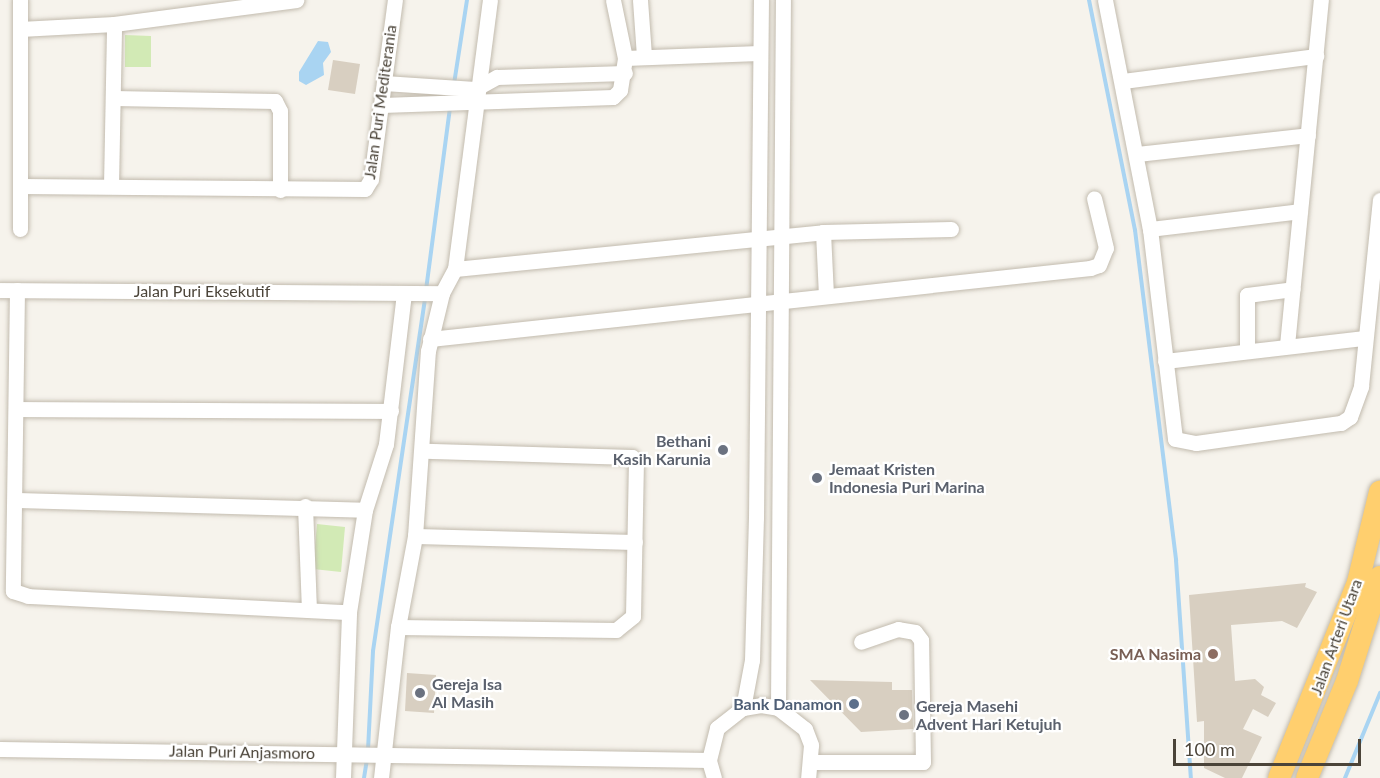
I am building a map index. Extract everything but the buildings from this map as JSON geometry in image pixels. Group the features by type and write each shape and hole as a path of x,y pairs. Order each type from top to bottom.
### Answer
{"highway":[{"name":"Jalan Arteri Utara","path":"1279,778 1358,582 1380,492"},
{"name":"Jalan Arteri Utara","path":"1307,778 1347,681 1380,577"}],"street":[{"path":"20,0 20,229"},
{"path":"20,29 114,24 296,0"},
{"name":"Jalan Puri Mediterania","path":"20,186 280,190 367,188 382,105 395,0"},
{"path":"381,778 379,753 398,627 415,536 434,292 455,269 474,97 490,0"},
{"path":"382,105 449,105 474,97 609,98 620,90 625,65 613,0"},
{"path":"640,0 644,56"},
{"path":"743,708 753,639 758,410 755,240 761,0"},
{"path":"778,708 778,238 783,0"},
{"path":"1108,0 1150,229 1172,433 1179,442 1196,443 1345,421 1359,401 1380,200"},
{"path":"1287,345 1321,0"},
{"path":"111,186 114,24"},
{"path":"474,97 497,77 625,65 644,56 759,53"},
{"path":"1123,81 1316,56"},
{"path":"384,83 456,88 474,97"},
{"path":"113,98 275,101 280,111 280,190"},
{"path":"1137,154 1308,135"},
{"path":"430,339 1095,267 1106,248 1094,198"},
{"path":"1150,229 1300,211"},
{"path":"455,269 823,232 951,229"},
{"path":"823,232 826,295"},
{"path":"1247,350 1247,295 1293,289"},
{"name":"Jalan Puri Eksekutif","path":"0,290 434,292"},
{"path":"17,290 16,500 11,584 17,594 350,612"},
{"path":"343,778 347,753 350,612 365,510 386,444 407,293"},
{"path":"1165,361 1287,345 1365,338"},
{"path":"16,409 391,411"},
{"path":"758,410 779,410"},
{"path":"398,627 616,630 633,616 636,465 632,457 423,451"},
{"path":"16,500 305,506 365,510"},
{"path":"305,506 309,608"},
{"path":"415,536 635,542"},
{"path":"812,762 923,762 921,640 915,632 898,629 861,642"},
{"path":"714,778 709,760 717,728 743,708 778,708 804,729 812,762 808,778"},
{"name":"Jalan Puri Anjasmoro","path":"0,749 379,753 709,760"}],"green space":[{"path":"125,35 151,36 151,67 125,67"},
{"path":"317,524 345,527 341,572 313,569"}],"water":[{"path":"318,41 328,42 331,52 323,63 324,75 306,85 299,81 299,72"}],"waterway":[{"path":"454,84 467,0"},
{"path":"1089,0 1135,230 1176,560 1191,778"},
{"path":"426,290 450,107"},
{"path":"368,750 373,651 425,297"},
{"path":"1345,778 1380,693"},
{"path":"364,778 367,758"}],"place":[{"name":"Bethani Kasih Karunia","path":"723,450"},
{"name":"Jemaat Kristen Indonesia Puri Marina","path":"817,478"},
{"name":"SMA Nasima","path":"1213,654"},
{"name":"Gereja Isa Al Masih","path":"420,693"},
{"name":"Bank Danamon","path":"854,704"},
{"name":"Gereja Masehi Advent Hari Ketujuh","path":"904,715"}]}
